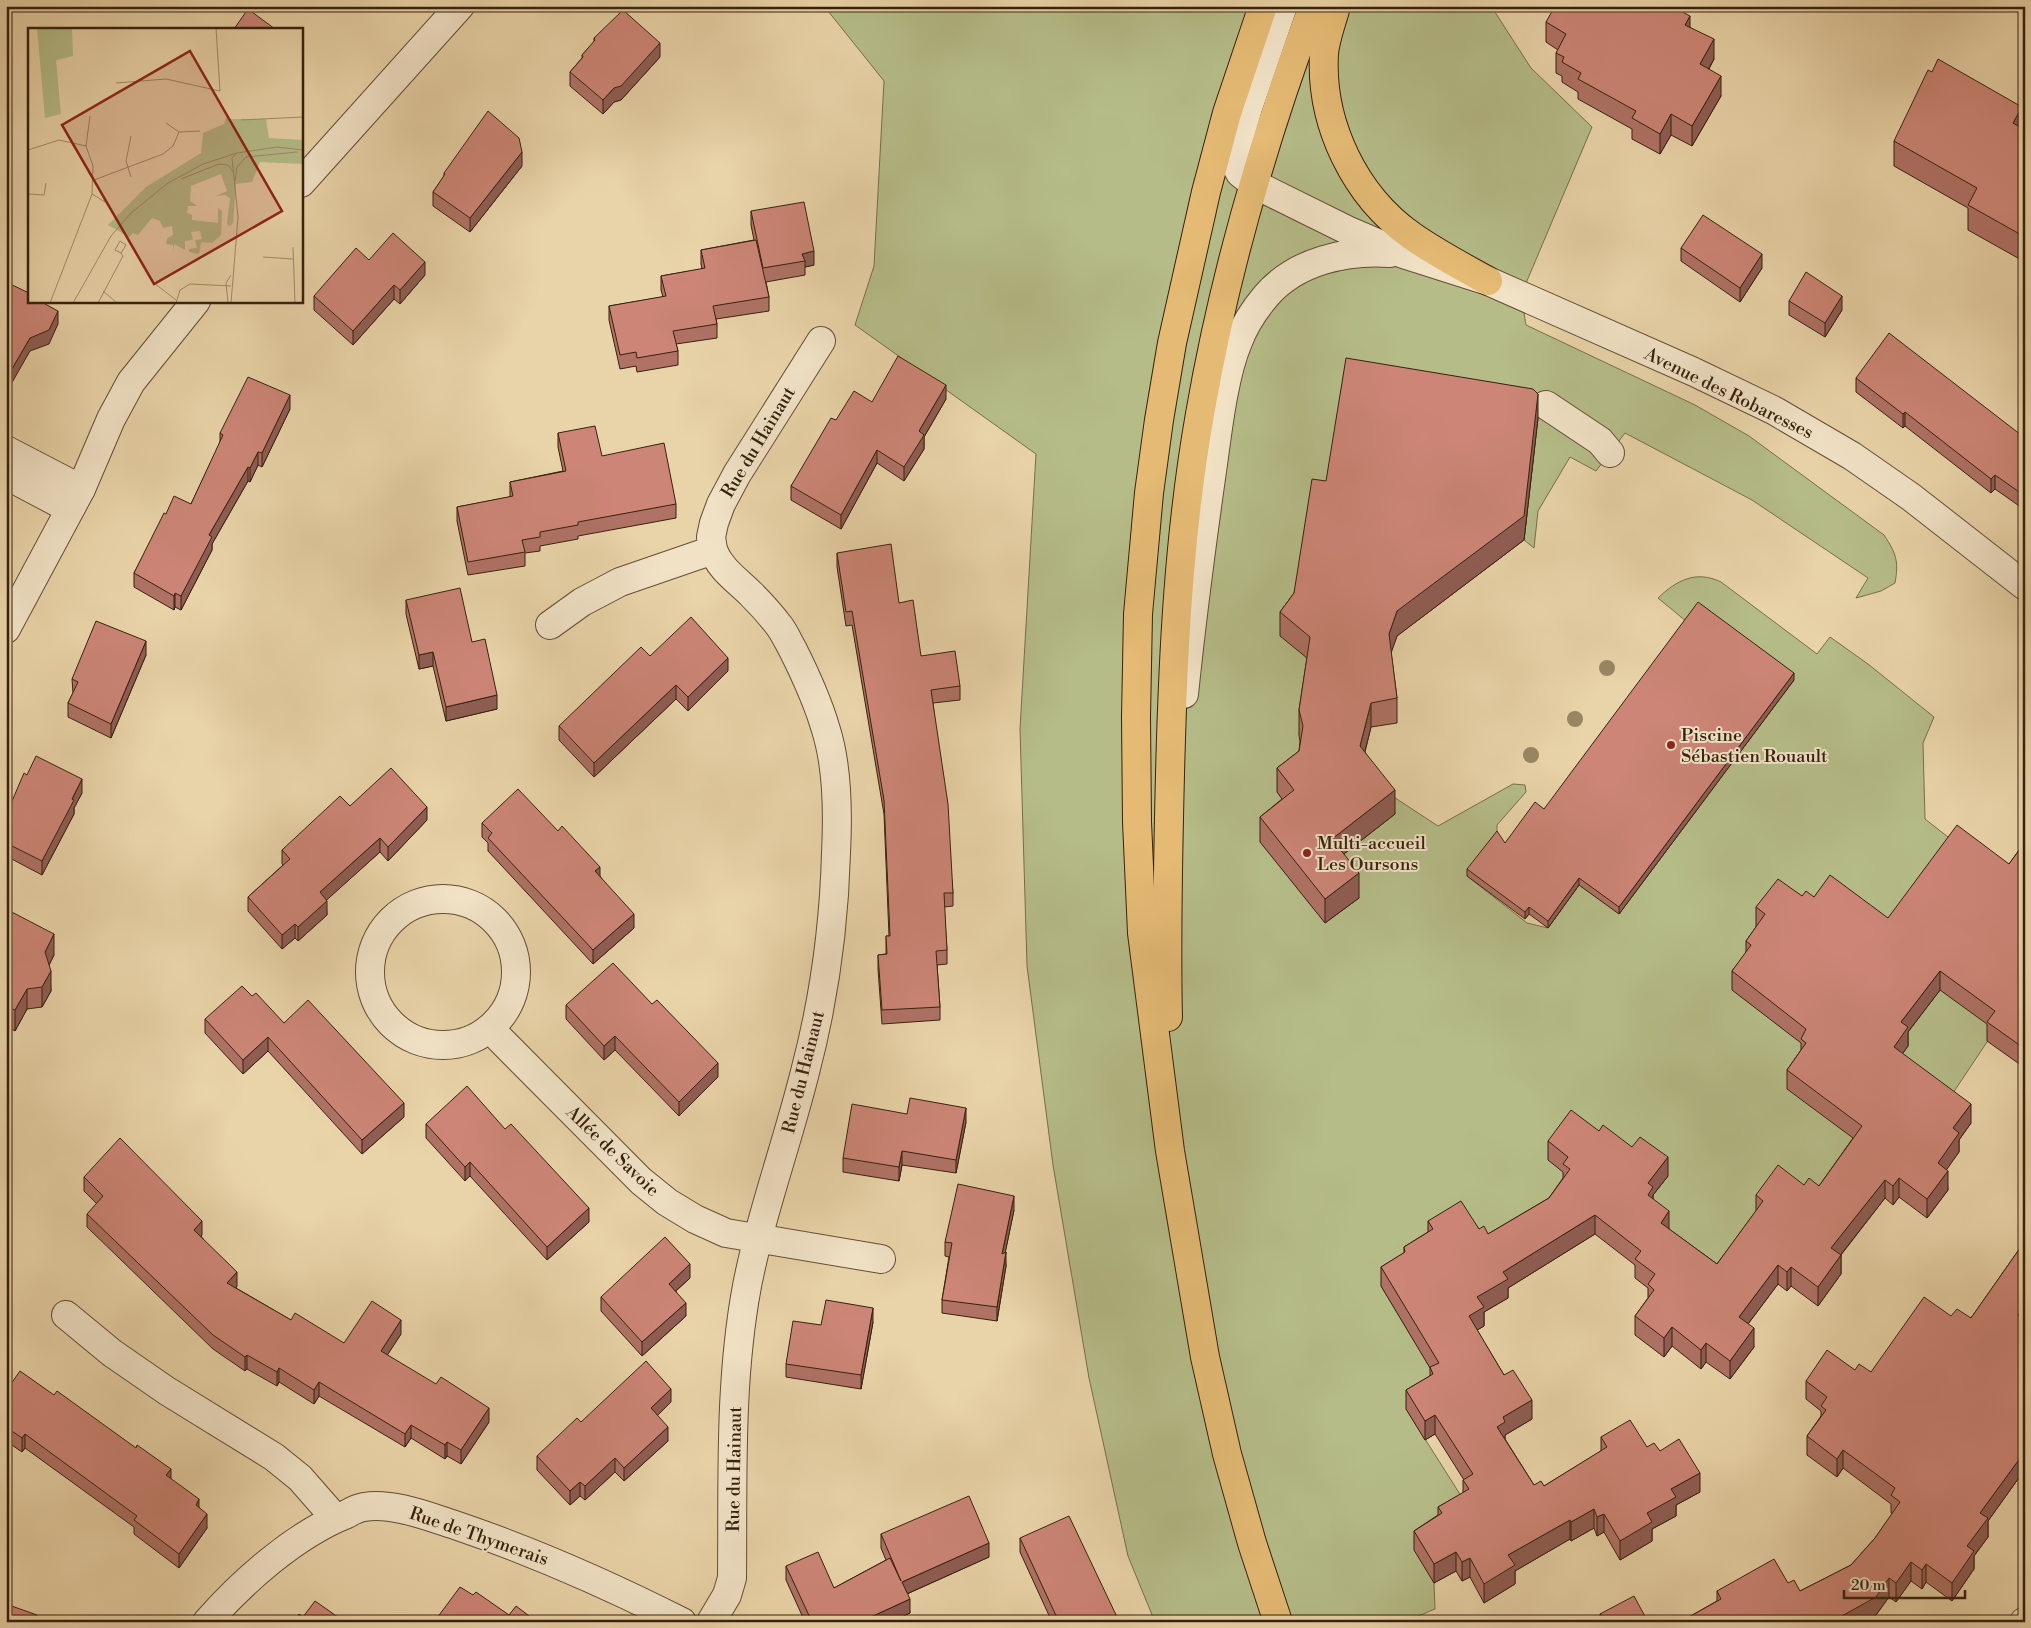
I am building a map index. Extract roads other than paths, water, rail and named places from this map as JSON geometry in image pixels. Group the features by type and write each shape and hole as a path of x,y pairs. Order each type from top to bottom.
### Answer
{"main road":[{"path":"1263,6 1227,113 1208,184 1172,343 1158,420 1138,614 1136,717 1137,822 1142,932 1170,1151 1205,1357 1225,1444 1252,1543 1278,1622"},
{"path":"1170,1151 1166,930 1172,697 1179,580 1187,503 1200,414 1222,304 1254,184 1296,50 1313,6"},
{"path":"1336,6 1324,53 1324,79 1327,107 1337,139 1348,163 1364,189 1389,217 1412,236 1488,282"}],"street":[{"path":"302,182 460,6"},
{"path":"1283,6 1248,108 1236,150 1235,164 1240,173 1254,184 1324,220 1402,254"},
{"path":"1168,857 1196,578 1217,437 1228,380 1238,343 1249,320 1266,296 1281,282 1299,270 1320,261 1368,251 1402,254"},
{"name":"Avenue des Robaresses","path":"1402,254 1488,282 1694,372 1775,411 1852,456 1896,487 2025,586"},
{"path":"6,629 75,499 110,419 131,382 195,302"},
{"name":"Rue du Hainaut","path":"711,1622 727,1595 732,1578 733,1424 739,1342 747,1287 757,1240 805,1074 819,1017 829,957 835,898 837,850 834,774 827,732 812,690 781,628 753,595 717,560 711,537 714,522 737,474 821,340"},
{"path":"1546,405 1600,441 1610,453"},
{"path":"6,450 75,499"},
{"path":"6,475 75,499"},
{"path":"550,625 582,602 620,582 713,550"},
{"path":"431,900 457,900 479,908 497,923 510,943 516,966 514,989 506,1011 490,1029 469,1041 446,1046 422,1043 401,1032 384,1016 374,994 370,971 375,946 388,924 408,909 431,900"},
{"name":"Allée de Savoie","path":"490,1029 641,1181 667,1202 696,1219 726,1233 757,1240 881,1259"},
{"path":"66,1314 112,1353 274,1457 300,1478 335,1518"},
{"name":"Rue de Thymerais","path":"207,1622 259,1572 295,1541 335,1518 364,1507 390,1508 421,1514 564,1565 682,1622"}],"place":[{"name":"Piscine Sébastien Rouault","path":"1671,745"},
{"name":"Multi-accueil Les Oursons","path":"1307,853"}]}
